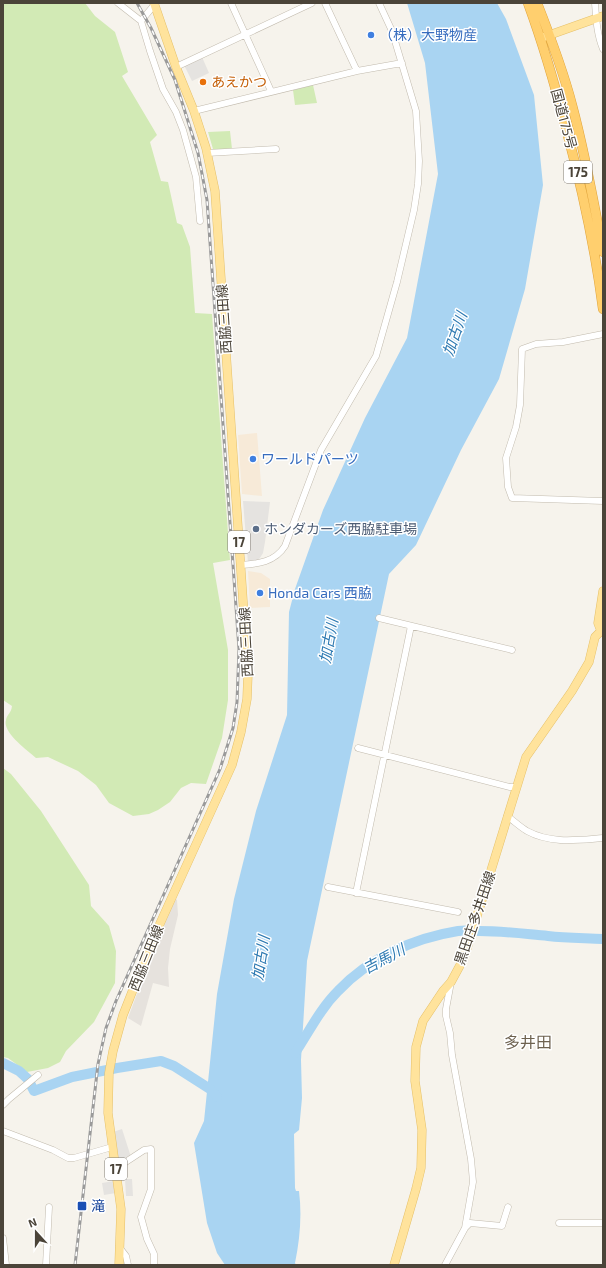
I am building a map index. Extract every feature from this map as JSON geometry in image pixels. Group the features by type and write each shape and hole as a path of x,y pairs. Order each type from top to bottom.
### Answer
{"highway":[{"name":"国道175号","path":"528,3 545,36 572,104 585,160 603,252"},
{"name":"国道175号","path":"537,3 552,75 584,198 596,253 603,309"}],"main road":[{"name":"西脇三田線","path":"118,1265 121,1208 108,1113 110,1069 117,1034 148,951 171,897 232,765 241,732 247,699 248,674 214,191 207,153 194,111 176,67 154,4"},
{"path":"545,36 600,17"},
{"name":"黒田庄多井田線","path":"394,1265 421,1168 422,1130 415,1081 416,1047 423,1021 443,991 451,982 464,958 526,757 561,707 589,662 595,637 602,630 598,624 603,591"}],"street":[{"path":"118,3 141,21 163,89 176,112 188,145 196,177 200,221"},
{"path":"230,3 271,91"},
{"path":"176,67 312,3"},
{"path":"325,3 356,71"},
{"path":"240,565 252,565 270,561 281,552 285,546 321,450 376,356 397,282 414,210 418,184 416,111 392,30 379,3"},
{"path":"595,3 600,17 600,43 603,50"},
{"path":"141,21 154,4"},
{"path":"194,111 356,71 402,63"},
{"path":"207,153 276,149"},
{"path":"603,334 563,342 536,344 522,349 520,405 516,427 506,458 508,487 512,498 603,501"},
{"path":"379,618 512,650"},
{"path":"356,893 411,626"},
{"path":"358,748 510,787 516,787"},
{"path":"507,816 528,831 544,838 566,841 603,838"},
{"path":"328,887 458,912"},
{"path":"451,982 446,1016 471,1159 473,1182 465,1228"},
{"path":"3,1105 38,1075"},
{"path":"3,1131 68,1158 74,1158 112,1147"},
{"path":"116,1169 144,1150 151,1149 151,1189 141,1217 147,1239 154,1254 154,1265"},
{"path":"46,1265 50,1207"},
{"path":"445,1265 465,1228 470,1223 502,1226 508,1207"},
{"path":"559,1223 603,1223"},
{"path":"3,1238 6,1265"},
{"path":"119,1247 126,1256 128,1265"}],"shaded area":[{"path":"202,57 209,73 192,81 184,65"},
{"path":"257,433 262,496 242,494 238,435"},
{"name":"ホンダカーズ西脇駐車場","path":"243,501 270,502 263,553 258,561 248,563"},
{"name":"Honda Cars 西脇","path":"248,571 261,573 270,579 270,607 250,608"},
{"path":"176,899 178,915 170,949 168,968 169,987 153,983 141,1026 128,1018 158,937"},
{"path":"122,1129 131,1157 118,1163 113,1132"},
{"path":"125,1179 132,1179 133,1196 126,1196"},
{"path":"114,1181 116,1193 104,1195 102,1183"}],"green space":[{"path":"3,3 85,3 95,16 115,32 128,72 122,76 157,135 150,142 161,181 168,182 177,223 182,225 190,247 195,313 212,314 230,560 213,563 228,650 228,700 222,738 206,784 191,783 181,788 170,802 149,814 133,816 109,803 96,785 78,771 48,757 36,758 11,735 6,725 12,706 3,700"},
{"path":"313,85 317,103 295,105 293,90"},
{"path":"230,131 232,149 217,151 213,149 208,132"},
{"path":"3,768 11,774 41,811 89,885 91,906 109,926 116,951 115,983 94,1022 66,1051 60,1062 48,1068 27,1072 8,1058 3,1057"}],"water":[{"name":"加古川","path":"407,3 497,3 506,19 534,95 543,185 525,289 499,379 461,450 416,545 389,574 307,961 301,1060 302,1098 299,1130 294,1134 295,1188 296,1191 299,1191 300,1209 296,1265 225,1265 217,1253 207,1223 194,1143 204,1121 217,994 234,899 256,811 287,715 289,612 295,589 323,510 365,418 407,338 438,174 425,63"}],"waterway":[{"name":"吉馬川","path":"295,1053 326,1005 350,979 378,959 409,944 441,934 458,931 603,939"},
{"path":"30,1083 34,1091 72,1077 161,1061 174,1066 210,1089 217,1097"},
{"path":"3,1063 19,1071 29,1080"}],"railway":[{"path":"75,1265 98,1064 106,1028 116,1001 220,769 233,728 237,702 239,649 207,200 198,153 175,80 151,28 137,3"}],"place":[{"name":"（株）大野物産","path":"371,35"},
{"name":"あえかつ","path":"203,82"},
{"name":"ワールドパーツ","path":"253,459"},
{"name":"ホンダカーズ西脇駐車場","path":"256,529"},
{"name":"Honda Cars 西脇","path":"260,593"},
{"name":"滝","path":"82,1206"}],"district":[{"name":"多井田","path":"528,1042"}]}
